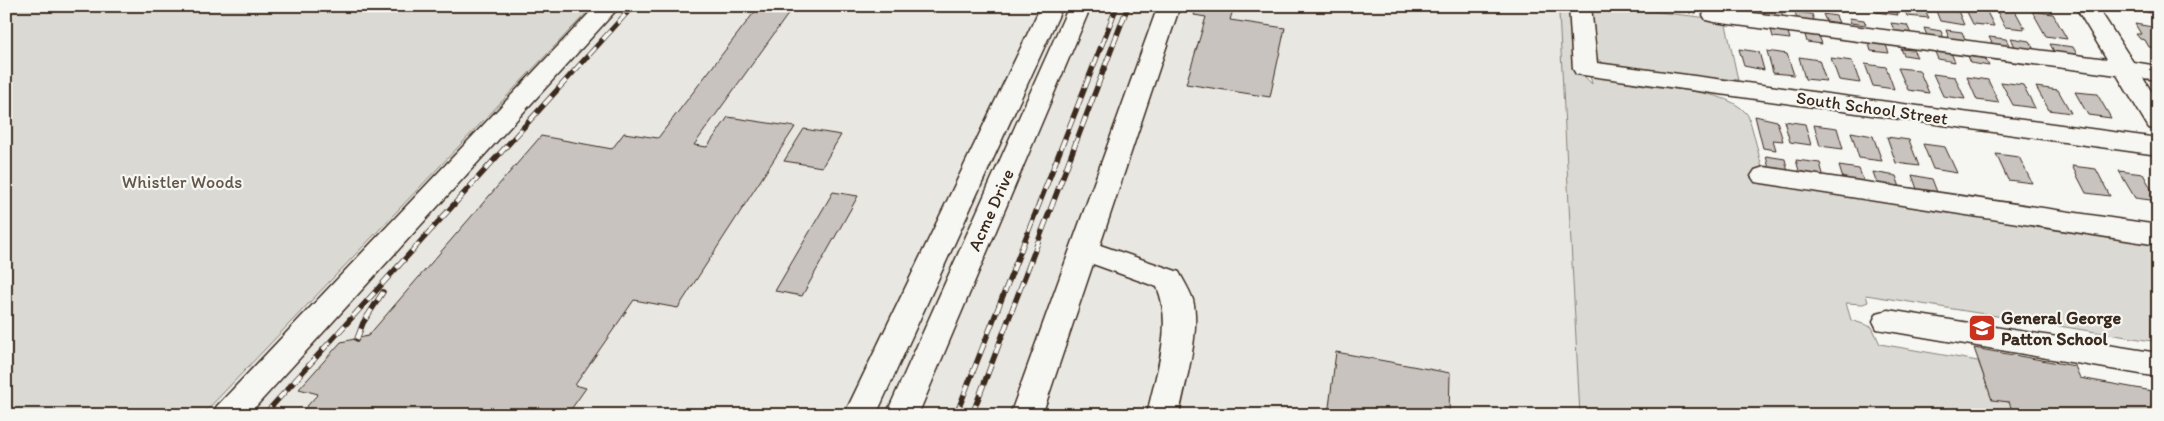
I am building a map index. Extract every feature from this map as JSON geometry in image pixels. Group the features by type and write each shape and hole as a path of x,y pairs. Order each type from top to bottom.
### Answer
{"street":[{"path":"228,415 608,6"},
{"path":"860,415 1052,6"},
{"name":"Acme Drive","path":"902,415 1080,6"},
{"path":"1026,415 1169,6"},
{"name":"South School Street","path":"1580,6 1585,69 2158,146"},
{"path":"2086,6 2158,122"},
{"path":"1714,15 2158,73"},
{"path":"1764,176 2158,235"},
{"path":"1083,250 1168,280 1172,287 1178,300 1179,336 1163,415"},
{"path":"1888,321 2158,365"}],"path":[{"path":"1645,6 1714,15"}],"shaded area":[{"path":"593,6 1556,6 1559,13 1580,415 202,415"}],"green space":[{"name":"Whistler Woods","path":"6,6 593,6 202,415 6,415"},
{"path":"1556,6 1573,6 1583,75 1592,84 1588,66 1605,76 1626,82 1716,96 1734,103 1749,118 1765,180 2158,239 2158,342 1866,295 1868,302 1863,304 1846,303 1851,320 1872,327 1880,344 1978,361 1992,399 2009,402 2014,415 1580,415 1559,13"},
{"path":"1591,6 1608,6 1725,20 1738,80 1694,77 1606,66 1594,56"}],"building":[{"path":"759,6 794,6 694,145 707,147 728,117 795,127 678,308 634,300 575,385 586,388 567,415 299,415 318,394 299,389 341,342 368,336 541,136 612,149 624,133 658,138"},
{"path":"1197,6 1234,6 1230,20 1285,28 1270,97 1186,84 1206,17 1194,15"},
{"path":"1874,6 1895,6 1898,15 1876,12"},
{"path":"1903,6 1923,6 1929,18 1907,16"},
{"path":"1934,6 1956,6 1964,25 1940,21"},
{"path":"1964,6 1984,6 1994,26 1973,24"},
{"path":"1994,6 2014,9 2025,29 2005,27"},
{"path":"1763,7 1781,9 1783,19 1766,17"},
{"path":"2032,11 2053,14 2067,39 2046,36"},
{"path":"1795,12 1812,14 1815,24 1798,22"},
{"path":"1823,14 1836,16 1839,23 1826,21"},
{"path":"1849,18 1864,20 1866,25 1851,23"},
{"path":"1891,23 1907,25 1912,36 1896,34"},
{"path":"2135,24 2158,28 2158,48 2149,47 2145,40 2140,39 2136,34 2141,34"},
{"path":"1770,26 1787,29 1790,39 1773,37"},
{"path":"1924,28 1941,31 1945,41 1928,38"},
{"path":"1946,30 1962,32 1967,44 1950,41"},
{"path":"1804,31 1818,33 1822,44 1807,42"},
{"path":"1989,37 2006,39 2011,49 1994,47"},
{"path":"2011,38 2029,41 2035,51 2016,49"},
{"path":"1868,41 1885,43 1889,53 1871,51"},
{"path":"2050,44 2073,47 2079,58 2056,55"},
{"path":"1739,49 1759,52 1764,70 1744,66"},
{"path":"1901,49 1913,50 1917,57 1904,55"},
{"path":"1934,50 1951,53 1955,62 1938,59"},
{"path":"1767,51 1787,54 1794,75 1773,73"},
{"path":"1967,54 1984,56 1989,66 1971,63"},
{"path":"1799,57 1819,60 1826,81 1805,79"},
{"path":"1831,58 1852,61 1860,83 1839,80"},
{"path":"1865,64 1886,67 1894,89 1873,86"},
{"path":"1898,68 1919,70 1929,93 1908,90"},
{"path":"1933,74 1955,77 1965,99 1943,96"},
{"path":"1967,77 1988,80 1999,103 1977,100"},
{"path":"2001,82 2023,85 2035,108 2013,105"},
{"path":"2036,87 2058,90 2071,113 2049,110"},
{"path":"2075,92 2097,94 2111,118 2088,115"},
{"path":"1755,116 1777,121 1783,141 1773,140 1776,150 1763,148"},
{"path":"1784,121 1805,124 1811,145 1790,142"},
{"path":"1814,125 1837,128 1843,149 1820,146"},
{"path":"804,129 841,135 822,167 784,161"},
{"path":"1851,132 1873,136 1882,161 1859,158"},
{"path":"1887,137 1909,140 1919,166 1896,163"},
{"path":"1923,144 1945,147 1957,173 1933,169"},
{"path":"1996,154 2019,157 2032,183 2008,180"},
{"path":"1766,156 1785,159 1788,172 1769,169"},
{"path":"1796,160 1820,163 1824,178 1800,174"},
{"path":"1839,166 1859,169 1864,182 1843,179"},
{"path":"2072,166 2096,169 2110,196 2086,193"},
{"path":"2119,171 2143,174 2158,201 2135,198"},
{"path":"1873,172 1896,176 1901,190 1878,186"},
{"path":"1912,175 1932,179 1937,192 1917,189"},
{"path":"833,192 858,196 802,296 775,291"},
{"path":"1974,348 2075,366 2080,378 2158,392 2158,415 2014,415 2009,402 1992,400"},
{"path":"1336,352 1450,373 1449,415 1328,415"}],"railway":[{"path":"264,415 633,6"},
{"path":"956,415 1117,6"},
{"path":"972,415 1128,6"},
{"path":"357,339 363,323 383,292"}],"place":[{"name":"General George Patton School","path":"1982,328"}]}
